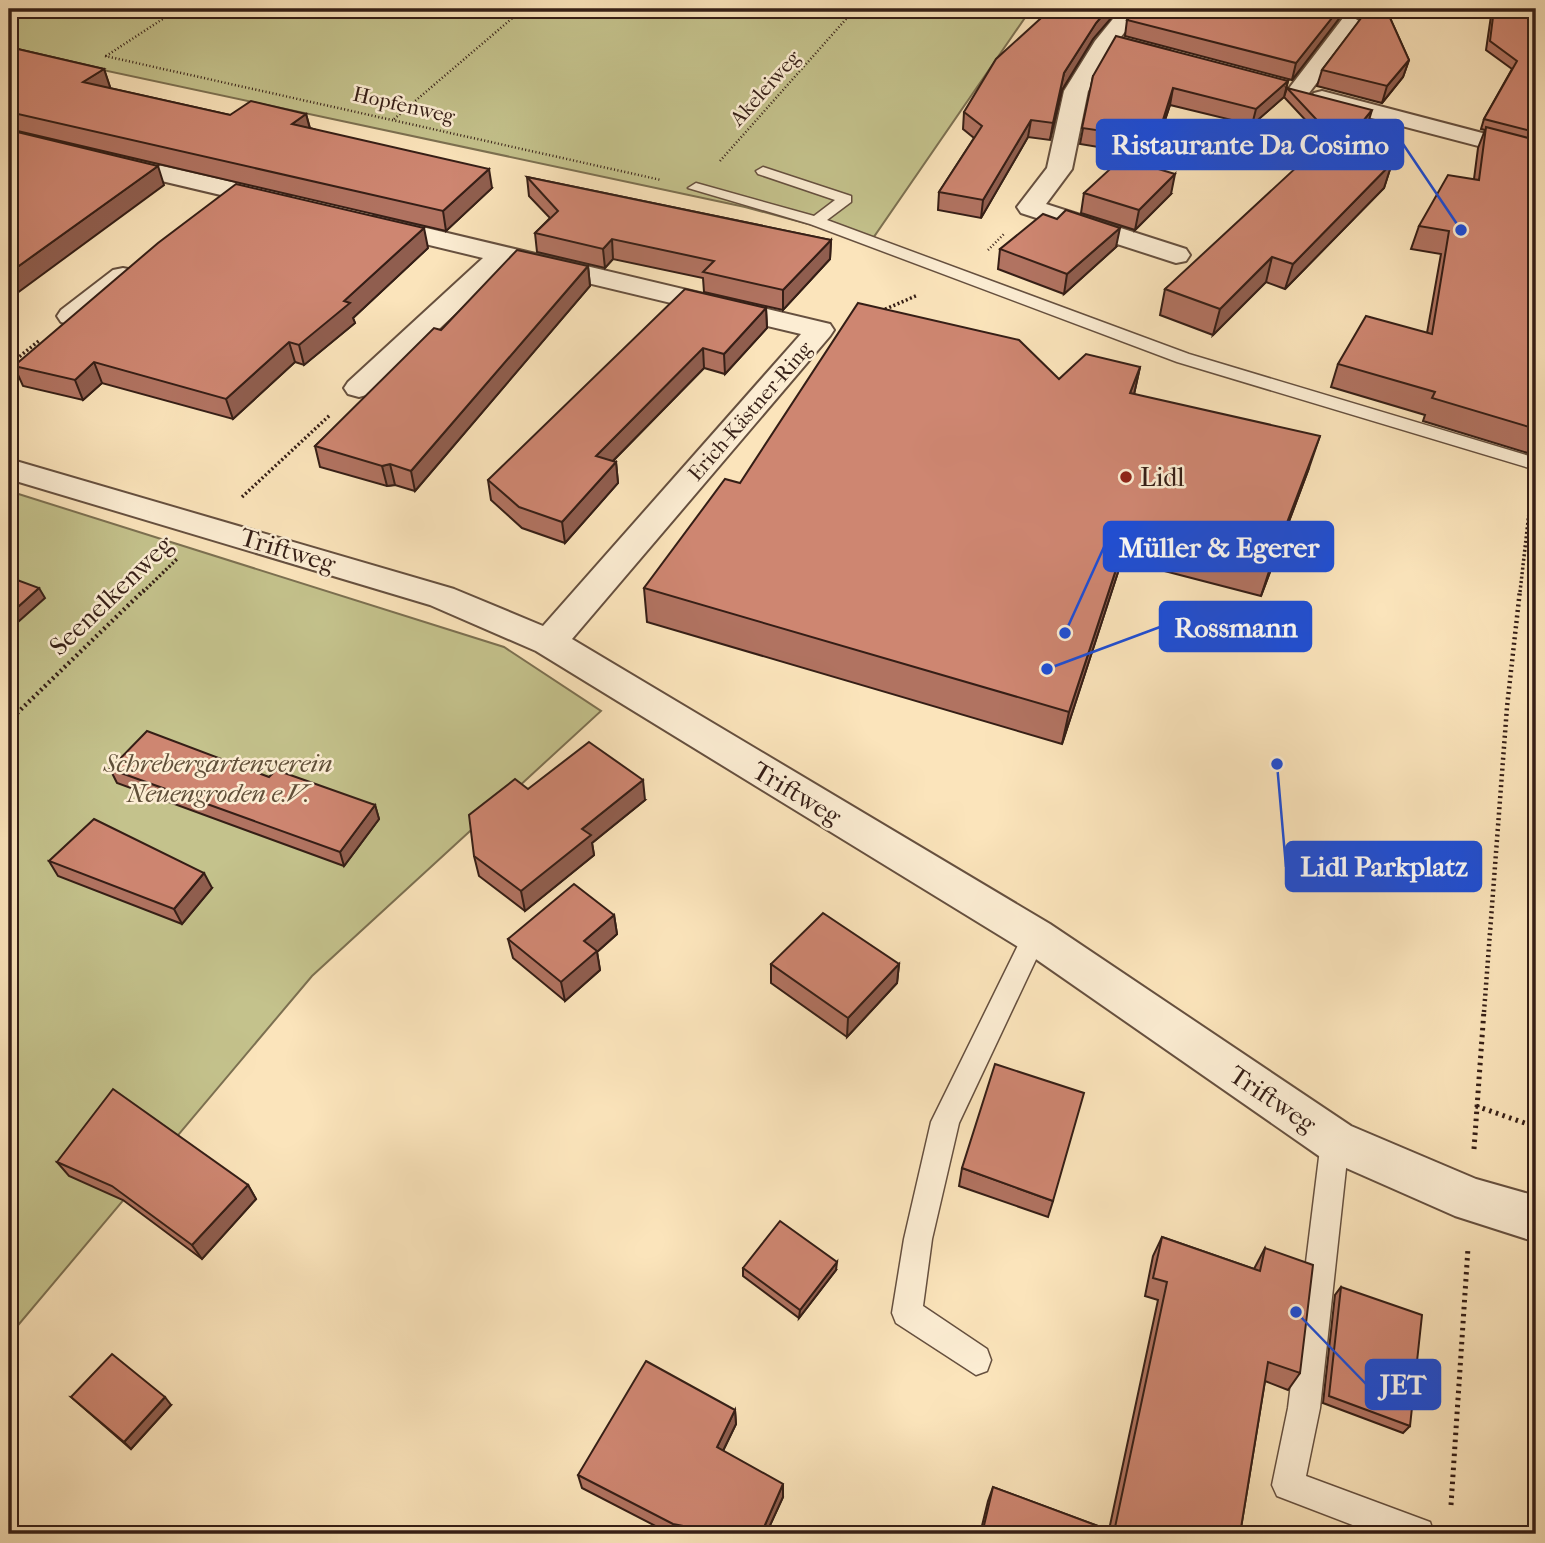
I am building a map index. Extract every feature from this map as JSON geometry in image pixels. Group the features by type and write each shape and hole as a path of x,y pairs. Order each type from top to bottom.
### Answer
{"street":[{"path":"1132,9 1106,41 1076,91 1059,169 1030,207 1176,255"},
{"path":"1298,92 1351,23"},
{"path":"1106,41 1183,62"},
{"path":"1273,85 1536,155"},
{"path":"9,138 226,199 303,207"},
{"name":"Erich-Kästner-Ring","path":"344,216 820,330 549,642"},
{"path":"359,388 504,253"},
{"path":"71,316 148,257"},
{"name":"Triftweg","path":"9,469 442,597 549,642 1035,936 1335,1141 1472,1200 1536,1219"}],"lane":[{"path":"763,171 846,199 816,221"},
{"path":"696,188 816,221 1182,358 1536,464"},
{"path":"976,1360 907,1313 918,1239 945,1122 1035,936"},
{"path":"1335,1141 1304,1408 1288,1485 1418,1534"}],"path":[{"name":"Hopfenweg","path":"178,9 105,56 394,118 696,188"},
{"path":"394,118 523,9"},
{"name":"Akeleiweg","path":"696,188 855,9"},
{"name":"Seenelkenweg","path":"9,721 359,388"},
{"path":"1536,464 1507,707 1476,1106 1536,1127"},
{"path":"1450,1520 1472,1200"}],"green space":[{"path":"9,9 1031,9 871,241 745,207 9,50"},
{"name":"Schrebergartenverein Neuengroden e.V.","path":"9,491 504,647 601,711 312,976 9,1336"}],"building":[{"path":"1051,9 1108,9 1064,73 1053,123 1031,120 983,200 939,192 982,126 964,112 996,59"},
{"path":"1136,9 1339,9 1296,63 1127,20"},
{"path":"1368,9 1386,9 1409,60 1387,86 1322,70"},
{"path":"1494,9 1536,9 1535,132 1484,119 1517,61 1490,41"},
{"path":"1116,36 1288,81 1256,109 1173,88 1157,139 1082,128 1093,76"},
{"path":"9,47 104,69 83,82 230,115 251,101 306,114 292,124 489,169 443,211 9,112"},
{"path":"1287,88 1372,110 1342,147"},
{"path":"1486,127 1536,140 1536,429 1432,398 1435,392 1338,364 1366,316 1432,334 1449,231 1419,226 1448,175 1479,180"},
{"path":"9,130 158,166 9,273"},
{"path":"1314,151 1392,163 1293,264 1272,257 1220,309 1165,289"},
{"path":"1122,158 1175,174 1139,210 1084,193"},
{"path":"527,177 831,240 783,290 703,272 714,261 612,239 603,249 535,233 558,211"},
{"path":"236,184 424,228 344,301 350,303 299,345 289,342 226,399 94,362 75,380 14,366 158,243"},
{"path":"1066,210 1120,228 1067,274 1000,249 1043,214 1057,219"},
{"path":"517,250 588,266 411,471 390,464 382,466 315,446 434,328 441,330"},
{"path":"685,289 766,308 724,354 703,348 596,456 616,462 562,522 519,507 488,480"},
{"path":"858,303 1019,340 1059,379 1086,354 1140,367 1130,393 1320,436 1272,562 1130,527 1069,712 644,588 725,479 740,483"},
{"path":"9,577 39,588 9,615"},
{"path":"147,731 269,777 276,770 375,805 340,852 110,769"},
{"path":"589,742 643,780 582,829 591,835 521,891 474,856 469,815 515,779 528,789"},
{"path":"94,819 204,873 174,909 49,861"},
{"path":"574,884 614,915 584,941 597,951 561,982 508,939"},
{"path":"823,913 899,964 848,1018 771,964"},
{"path":"995,1064 1084,1093 1053,1201 962,1168"},
{"path":"113,1089 248,1185 192,1245 112,1186 57,1162"},
{"path":"780,1221 837,1262 800,1310 743,1268"},
{"path":"1162,1237 1260,1271 1265,1248 1313,1265 1300,1373 1268,1362 1240,1534 982,1534 993,1487 1114,1532 1167,1282 1153,1278"},
{"path":"1341,1287 1422,1315 1410,1426 1329,1396"},
{"path":"112,1354 165,1397 124,1442 71,1397"},
{"path":"646,1361 735,1410 717,1447 783,1484 761,1534 725,1534 673,1524 578,1475"}],"place":[{"name":"Ristaurante Da Cosimo","path":"1461,230"},
{"name":"Lidl","path":"1126,477"},
{"name":"Müller & Egerer","path":"1065,633"},
{"name":"Rossmann","path":"1047,669"},
{"name":"Lidl Parkplatz","path":"1277,764"},
{"name":"JET","path":"1296,1312"}]}
